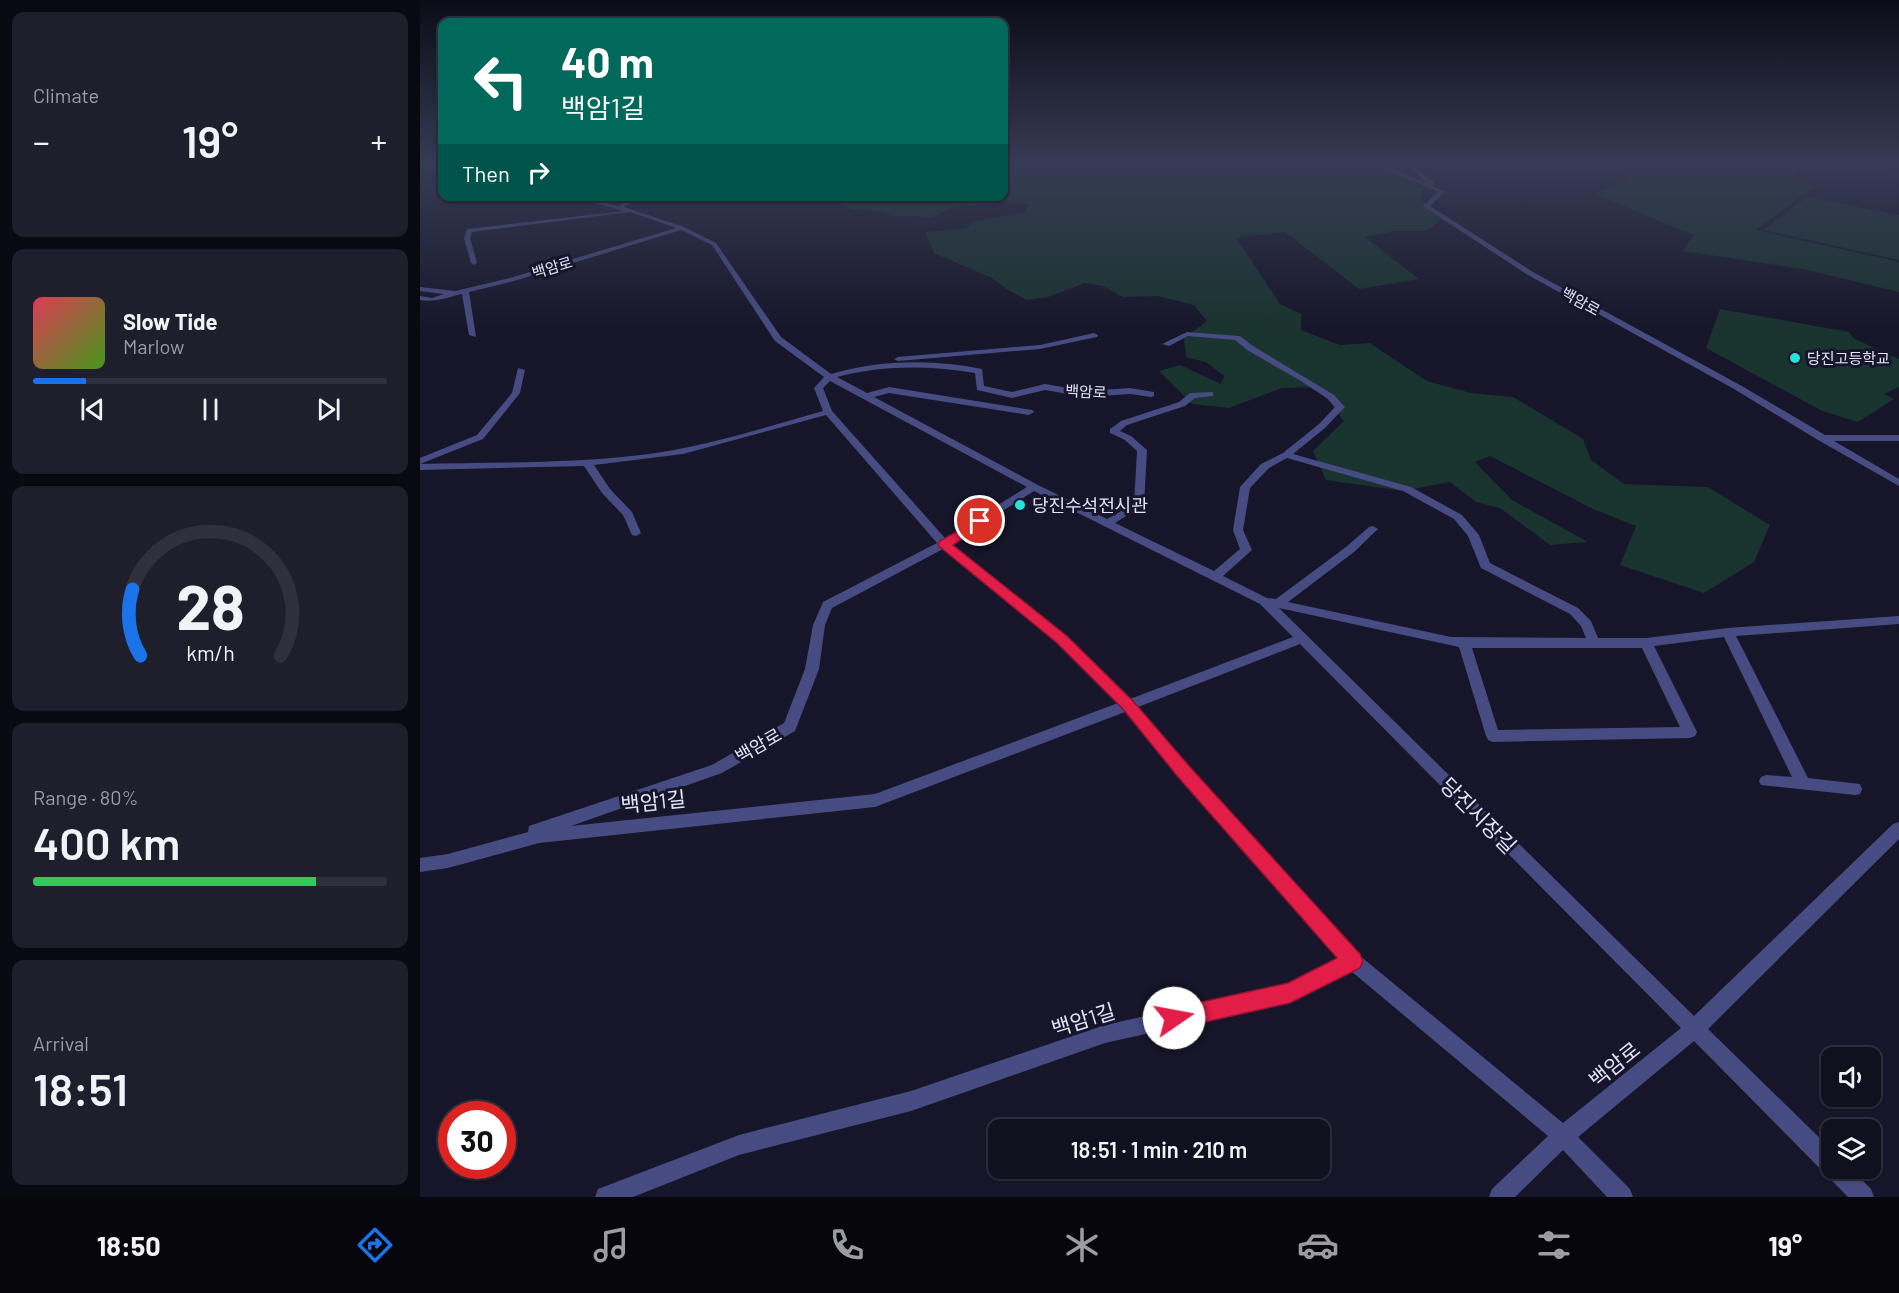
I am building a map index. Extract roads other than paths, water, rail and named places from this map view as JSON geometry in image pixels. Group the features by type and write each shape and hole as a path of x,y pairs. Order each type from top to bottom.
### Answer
{"street":[{"path":"474,263 467,238 470,230 564,220"},
{"path":"659,220 714,244 778,339 830,377 1034,487 1271,603 1464,643 1646,643 1728,632 1899,620"},
{"name":"백암로","path":"1445,220 1528,272 1717,376 1899,483"},
{"name":"백암로","path":"420,289 455,293 512,280 682,228"},
{"path":"465,290 473,335"},
{"path":"420,298 432,300 455,293"},
{"path":"1166,344 1187,334 1238,338 1250,348 1331,397 1340,407 1322,426 1286,454 1265,466 1245,487 1238,530 1246,550 1215,577"},
{"name":"백암로","path":"860,370 884,360 1040,347 1094,335"},
{"name":"백암로","path":"830,377 860,370 906,366 968,368 979,371 980,388 1012,395 1045,387 1085,394 1130,391 1151,394"},
{"path":"420,461 480,437 516,393 521,370"},
{"path":"830,377 818,388 828,411 944,544 1062,640 1128,705 1184,772 1353,961 1563,1136 1622,1197"},
{"path":"864,397 889,390 1029,412"},
{"path":"1107,523 1139,505 1142,450 1128,438 1113,431 1124,423 1182,404 1193,395 1210,394"},
{"path":"420,467 587,462 684,451 828,411"},
{"path":"1819,438 1899,438"},
{"path":"1286,454 1407,489 1458,517 1473,535 1485,565 1574,611 1587,624 1594,644"},
{"path":"587,462 606,491 628,514 636,534"},
{"name":"백암로","path":"448,861 717,769 790,727 812,669 819,625 827,605 944,544 1034,487"},
{"path":"1271,603 1359,543 1372,529"},
{"name":"당진시장길","path":"1271,603 1300,639 1821,1154"},
{"path":"1728,632 1803,784"},
{"name":"백암1길","path":"420,865 448,861 539,836 875,800 1300,639"},
{"path":"1464,643 1493,736 1690,732 1646,643"},
{"path":"1766,781 1855,789"},
{"path":"1695,1028 1899,829"},
{"name":"백암1길","path":"606,1197 739,1145 911,1101 1105,1034 1290,993 1353,961"},
{"name":"백암로","path":"1563,1136 1695,1028"},
{"path":"1500,1197 1563,1136"},
{"path":"1846,1179 1863,1197"}],"place":[{"name":"당진고등학교","path":"1795,358"},
{"name":"당진수석전시관","path":"1020,505"}]}
